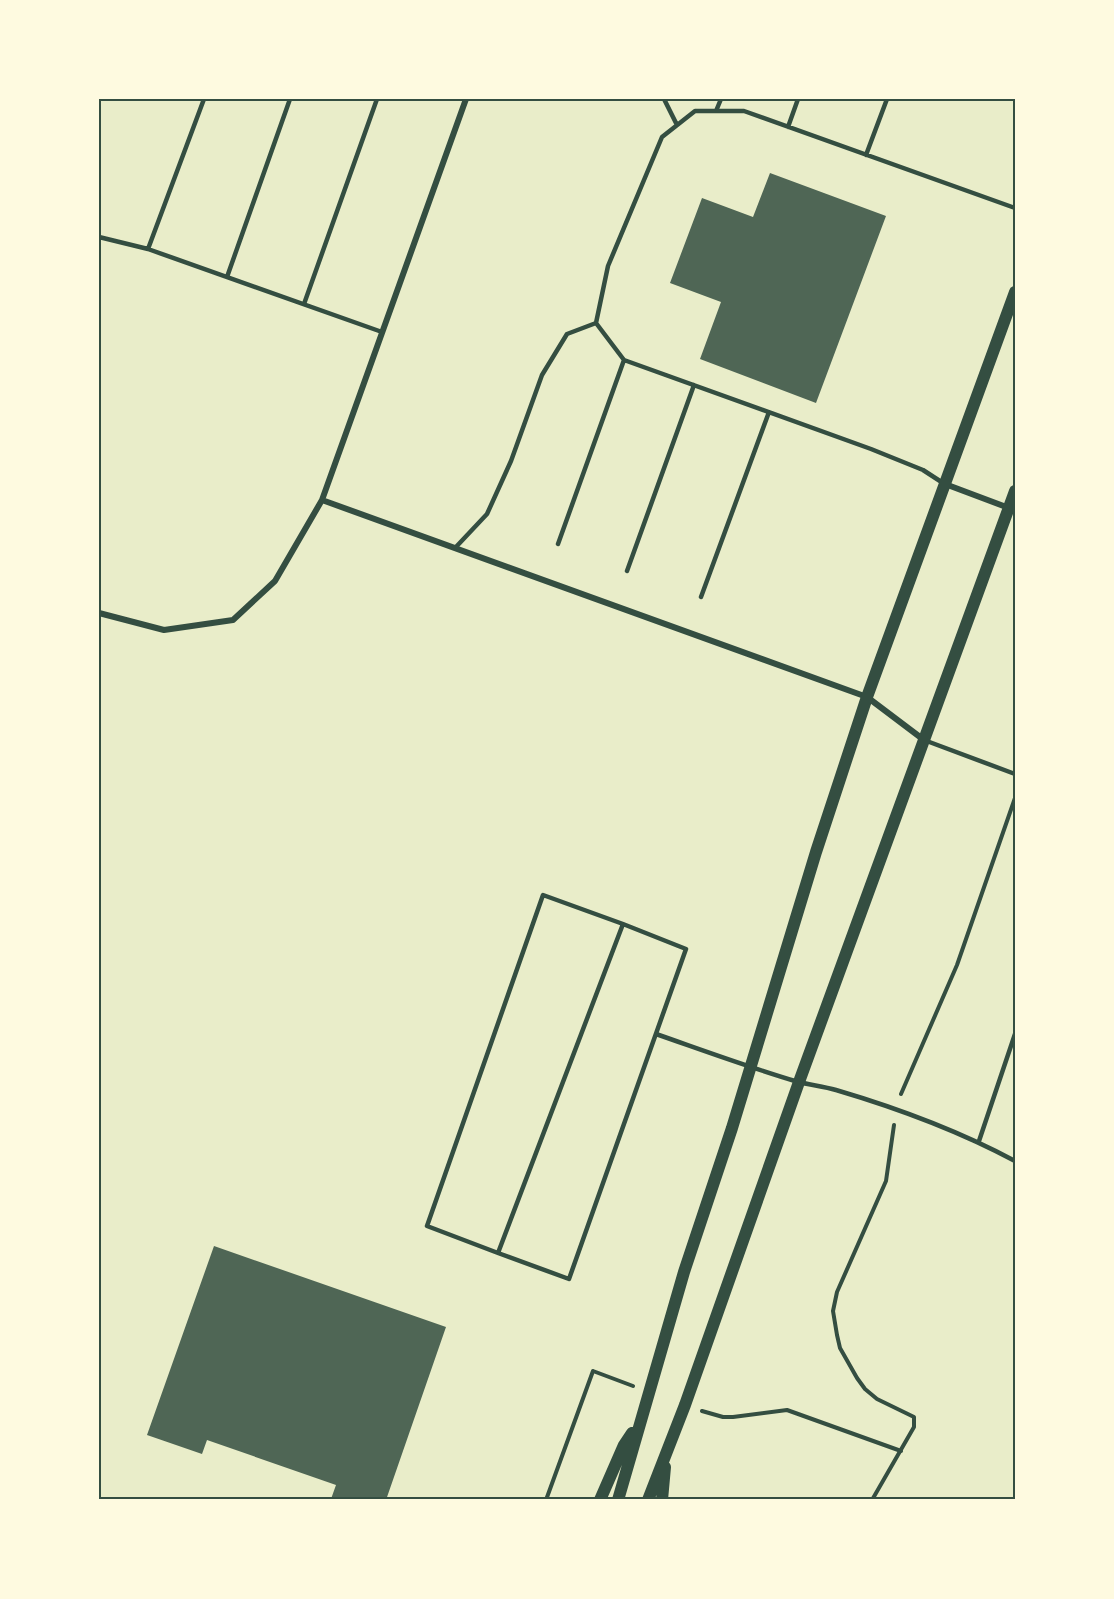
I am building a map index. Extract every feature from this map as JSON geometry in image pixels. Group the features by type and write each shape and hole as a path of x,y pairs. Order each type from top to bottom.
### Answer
{"main road":[{"path":"618,1500 684,1272 751,1067 816,852 867,697 1015,292"},
{"path":"648,1500 665,1460 799,1082 1015,491"},
{"path":"600,1500 624,1445 639,1422"},
{"path":"662,1500 665,1460"}],"street":[{"path":"99,613 164,630 233,620 275,581 322,500 466,99"},
{"path":"945,484 1009,508"},
{"path":"322,500 867,697 924,740"}],"lane":[{"path":"148,249 204,99"},
{"path":"227,277 290,99"},
{"path":"304,304 377,99"},
{"path":"664,99 676,125"},
{"path":"716,111 720,99"},
{"path":"788,127 798,99"},
{"path":"866,155 887,99"},
{"path":"945,484 914,466 624,360 596,323 608,266 662,137 695,111 744,111 1015,208"},
{"path":"99,237 148,249 382,332"},
{"path":"455,548 487,514 511,461 542,375 567,334 596,323"},
{"path":"558,544 624,360"},
{"path":"627,571 694,385"},
{"path":"701,597 769,412"},
{"path":"924,740 1015,774"},
{"path":"543,895 686,949 656,1034 569,1279 427,1226 543,895"},
{"path":"498,1252 623,924"},
{"path":"656,1034 751,1067 897,1110 979,1141 1015,1161"},
{"path":"979,1141 1015,1034"}],"path":[{"path":"872,1500 914,1427 914,1416 877,1399 865,1389 840,1348 833,1311 837,1292 886,1181 900,1097 957,965 1015,798"},
{"path":"546,1500 593,1371 636,1387"},
{"path":"710,1414 734,1417 787,1410 901,1451"}],"building":[{"path":"770,173 886,216 816,403 700,359 721,302 670,283 702,198 753,217"},
{"path":"214,1246 446,1327 386,1500 332,1500 336,1485 207,1440 202,1454 147,1435"}]}
